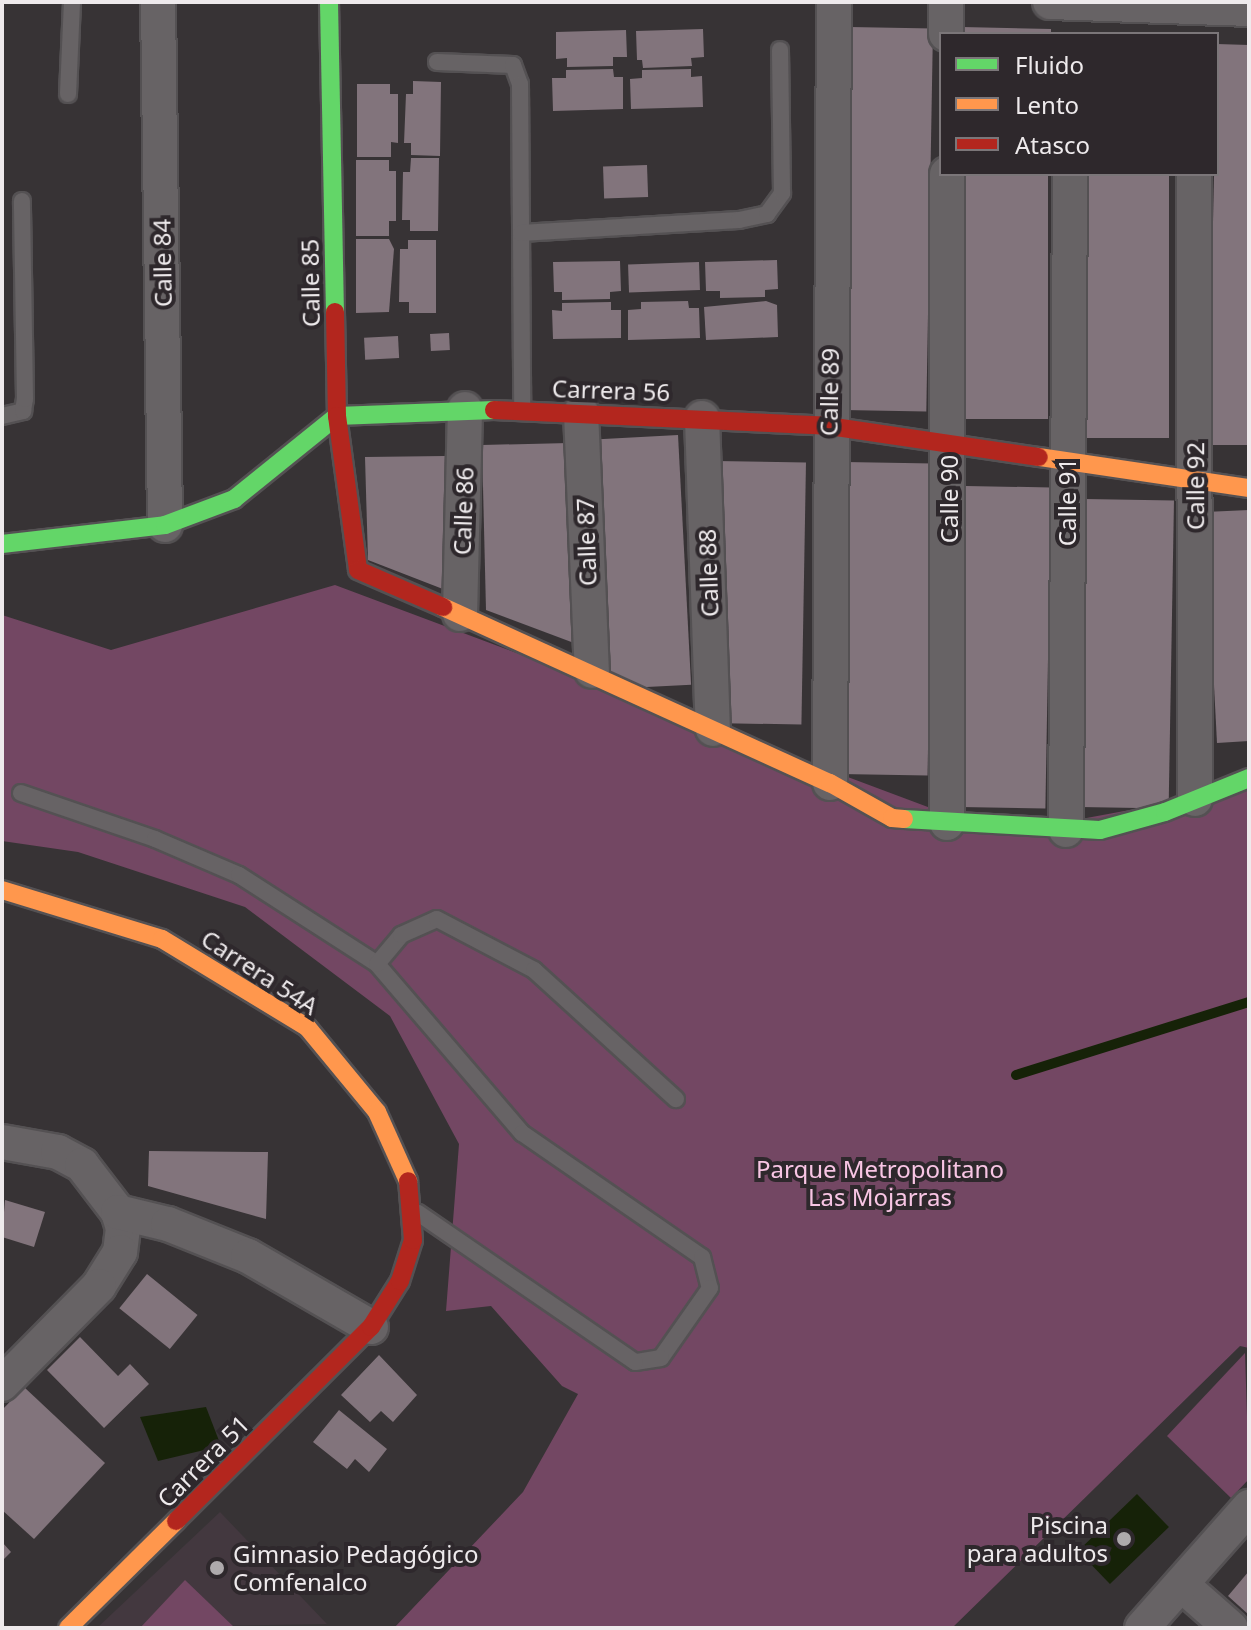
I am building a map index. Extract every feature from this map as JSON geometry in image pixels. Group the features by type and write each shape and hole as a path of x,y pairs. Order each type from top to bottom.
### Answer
{"street":[{"name":"Calle 84","path":"158,2 165,525"},
{"name":"Calle 85","path":"329,2 337,416 356,562 358,570 460,614"},
{"name":"Calle 89","path":"830,783 828,426 834,2"},
{"path":"946,2 946,32"},
{"path":"1050,2 1072,2 1193,20 1249,9"},
{"path":"1072,2 1072,32"},
{"name":"Calle 90","path":"947,176 947,823"},
{"name":"Calle 91","path":"1066,830 1070,176"},
{"name":"Calle 92","path":"1194,176 1195,799"},
{"name":"Carrera 56","path":"337,416 465,409 522,410 828,426 1249,488"},
{"name":"Calle 86","path":"460,614 465,409"},
{"name":"Calle 87","path":"581,412 592,671"},
{"path":"2,544 165,525 234,499 337,416"},
{"name":"Calle 88","path":"702,418 713,729"},
{"path":"460,614 592,671 830,783 892,818 1100,830 1249,778"},
{"name":"Carrera 54A","path":"2,890 162,939 307,1027 377,1112 405,1166 414,1210 413,1240 400,1281 371,1327"},
{"path":"2,1142 58,1152 82,1165 118,1212 123,1228 120,1252 99,1286 2,1384"},
{"path":"118,1212 168,1224 248,1256 371,1327"},
{"name":"Carrera 51","path":"68,1628 371,1327"},
{"path":"1142,1628 1249,1507"},
{"path":"1182,1585 1231,1628"}],"lane":[{"path":"68,94 72,2"},
{"path":"521,233 739,220 767,214 782,193 780,50"},
{"path":"437,62 513,65 520,84 522,410"},
{"path":"2,416 23,411 25,399 22,201"},
{"path":"21,793 155,839 239,875 377,964 522,1133 702,1257 710,1288 661,1358 635,1362 414,1210"},
{"path":"377,964 401,935 437,919 534,970 676,1099"}],"shaded area":[{"path":"206,1407 221,1446 158,1461 140,1417"},
{"name":"Piscina para adultos","path":"1137,1494 1169,1527 1110,1584 1078,1551"},
{"name":"Gimnasio Pedagógico Comfenalco","path":"220,1512 327,1624 97,1628"}],"green space":[{"name":"Parque Metropolitano Las Mojarras","path":"335,585 1000,834 1249,788 1249,1348 1240,1346 952,1628 394,1628 523,1492 578,1394 562,1386 491,1306 446,1311 459,1144 390,1016 245,907 78,852 2,841 2,615 111,650"},
{"path":"1245,1353 1249,1479 1231,1498 1167,1436"},
{"path":"185,1580 235,1628 140,1628"}],"building":[{"path":"850,27 933,28 926,411 843,410"},
{"path":"962,27 1051,29 1051,32 962,32"},
{"path":"703,29 704,57 691,58 692,66 643,68 642,60 637,60 636,31"},
{"path":"626,30 627,57 613,57 613,66 567,67 567,58 556,59 556,32"},
{"path":"1219,44 1249,45 1249,445 1208,445 1214,176 1219,176"},
{"path":"613,69 614,77 623,77 623,109 553,111 552,78 566,78 566,70"},
{"path":"691,69 691,77 702,76 703,107 631,109 630,79 642,78 642,70"},
{"path":"413,81 441,82 440,156 411,155 411,143 404,143 406,94 413,94"},
{"path":"357,84 390,84 390,94 398,94 398,143 391,142 391,157 357,157"},
{"path":"411,158 439,158 438,231 410,231 410,220 402,220 403,172 410,172"},
{"path":"356,160 389,160 389,171 396,171 396,221 389,221 389,236 356,236"},
{"path":"647,165 648,197 604,199 603,167"},
{"path":"959,176 1048,176 1048,419 959,419"},
{"path":"1086,176 1169,176 1169,438 1086,438"},
{"path":"356,239 389,239 394,249 389,312 356,313"},
{"path":"408,240 436,240 436,313 409,313 409,302 399,302 400,249 408,249"},
{"path":"777,260 778,289 765,290 765,297 720,298 720,291 706,291 705,262"},
{"path":"620,261 621,291 610,292 610,299 562,300 562,292 554,292 553,262"},
{"path":"699,262 700,290 629,292 628,264"},
{"path":"688,301 689,308 699,308 700,338 628,340 628,310 641,309 641,302"},
{"path":"766,301 777,305 778,337 706,340 704,307"},
{"path":"611,302 611,310 621,310 621,338 553,339 552,310 562,311 562,303"},
{"path":"449,333 450,350 431,351 430,334"},
{"path":"398,336 399,358 365,360 364,338"},
{"path":"678,435 691,685 607,689 594,439"},
{"path":"569,443 574,643 486,610 482,445"},
{"path":"445,456 448,591 368,560 365,457"},
{"path":"716,461 806,463 801,725 711,723"},
{"path":"845,462 933,464 928,775 840,774"},
{"path":"966,486 1051,487 1045,808 960,807"},
{"path":"1085,499 1174,501 1169,809 1080,807"},
{"path":"1249,510 1249,741 1217,743 1205,512"},
{"path":"149,1151 268,1152 266,1219 148,1186"},
{"path":"5,1200 45,1212 34,1247 2,1237"},
{"path":"147,1274 198,1315 170,1349 119,1308"},
{"path":"80,1337 118,1376 130,1364 149,1384 104,1428 47,1370"},
{"path":"379,1355 417,1395 393,1422 381,1411 370,1422 341,1395"},
{"path":"24,1387 105,1463 34,1539 2,1510 2,1410"},
{"path":"339,1410 387,1449 369,1472 355,1459 347,1469 313,1442"},
{"path":"2,1542 11,1552 2,1561"},
{"path":"1249,1571 1249,1615 1228,1596"}],"waterway":[{"path":"1016,1075 1249,1002"}],"traffic: fast":[{"path":"329,2 335,312"},
{"path":"2,544 165,525 234,499 337,416 494,410"},
{"path":"904,819 1100,830 1165,812 1249,778"}],"traffic: slow":[{"path":"1039,457 1249,488"},
{"path":"443,607 830,783 892,818 904,819"},
{"path":"2,890 162,939 307,1027 377,1112 408,1181"},
{"path":"68,1628 176,1521"}],"traffic: jam":[{"path":"335,312 337,416 358,570 443,607"},
{"path":"494,410 828,426 1039,457"},
{"path":"176,1521 371,1327 400,1281 413,1240 408,1181"}],"place":[{"name":"Piscina para adultos","path":"1124,1539"},
{"name":"Gimnasio Pedagógico Comfenalco","path":"217,1568"}]}
